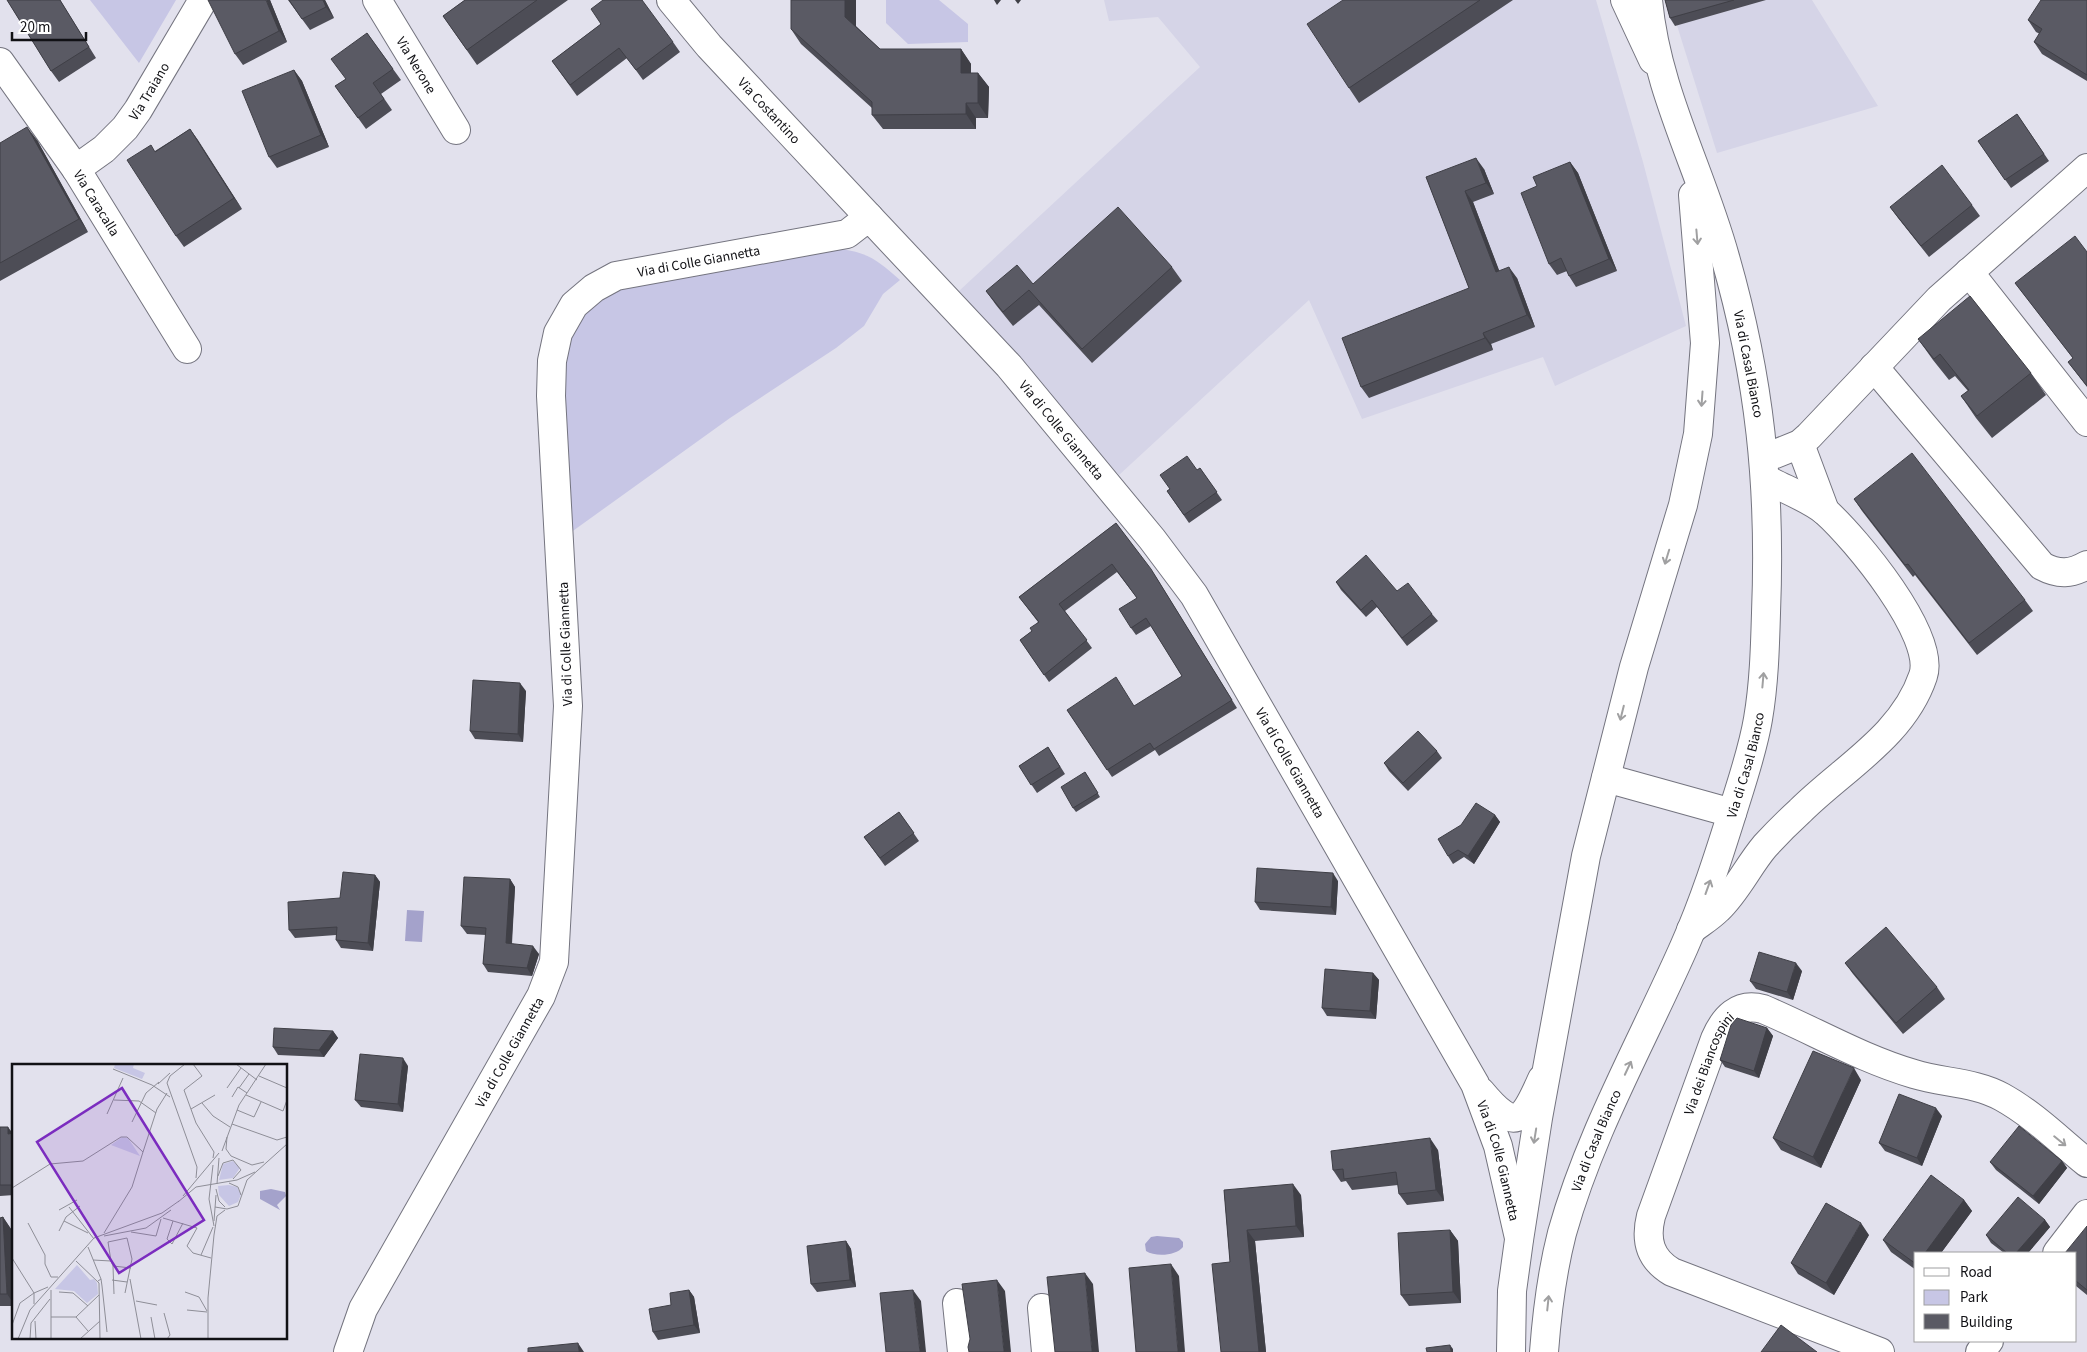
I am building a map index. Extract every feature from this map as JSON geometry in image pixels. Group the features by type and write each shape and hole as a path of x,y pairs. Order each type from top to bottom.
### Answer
{"street":[{"name":"Via Traiano","path":"76,169 104,149 125,128 138,110 203,0"},
{"name":"Via Nerone","path":"377,0 456,130"},
{"name":"Via Costantino","path":"671,0 709,46 869,218"},
{"path":"1625,0 1661,76"},
{"name":"Via di Casal Bianco","path":"1544,1352 1554,1268 1578,1186 1607,1114 1691,930 1720,854 1752,746 1762,691 1769,543 1761,422 1747,344 1725,255 1661,76 1648,0"},
{"name":"Via Caracalla","path":"0,62 76,169 187,349"},
{"name":"Via di Casal Bianco","path":"1511,1352 1512,1291 1519,1240 1546,1071 1586,856 1634,668 1683,505 1698,434 1705,344 1690,153"},
{"path":"1691,930 1718,909 1766,845 1814,796 1880,741 1904,712 1923,676 1926,666 1921,642 1894,594 1870,561 1825,511 1765,469 1800,444 1940,299 2087,168"},
{"name":"Via di Colle Giannetta","path":"348,1352 363,1309 541,996 554,962 568,716 568,676 551,396 554,346 562,322 583,296 616,276 847,234 869,218 1009,366 1175,567 1211,622 1475,1084 1498,1146 1519,1240"},
{"path":"1969,272 2087,422"},
{"path":"1874,367 2042,566 2052,572 2062,574 2087,565"},
{"path":"1800,444 1825,511"},
{"path":"1606,778 1732,813"},
{"name":"Via dei Biancospini","path":"1880,1352 1672,1272 1660,1263 1651,1251 1648,1235 1652,1216 1715,1039 1723,1023 1740,1009 1751,1006 1763,1009 1899,1069 1930,1078 1977,1087 1994,1093 2033,1120 2087,1163"},
{"name":"Via di Colle Giannetta","path":"1475,1084 1499,1112 1512,1118 1520,1116 1527,1110 1546,1071"},
{"path":"2058,1252 2087,1214"},
{"path":"957,1303 962,1352"},
{"path":"1042,1308 1046,1352"},
{"path":"1980,1352 1988,1342"}],"shaded area":[{"path":"1104,0 1596,0 1643,162 1686,326 1555,386 1543,357 1362,419 1309,300 1119,475 959,291 1200,67 1158,17 1109,21"},
{"path":"1669,0 1812,0 1878,106 1717,153"},
{"path":"407,910 424,911 422,942 405,941"},
{"path":"1151,1237 1179,1238 1183,1242 1183,1247 1176,1252 1165,1255 1146,1251 1145,1244"}],"green space":[{"path":"90,0 176,0 139,63"},
{"path":"886,0 939,0 968,24 968,42 908,44 886,23"},
{"path":"840,249 859,253 873,259 900,280 883,294 864,326 836,348 730,418 570,533 560,364 568,326 608,289"}],"building":[{"path":"7,0 60,0 89,47 51,71"},
{"path":"208,0 266,0 279,31 235,54"},
{"path":"289,0 323,0 326,7 302,19"},
{"path":"465,0 537,0 467,50 443,16"},
{"path":"603,0 642,0 673,42 636,70 619,48 570,85 552,61 601,24 591,9"},
{"path":"791,0 845,0 845,17 880,49 961,49 961,73 978,73 978,103 966,103 966,114 872,115 872,102 791,29"},
{"path":"1343,0 1480,0 1349,88 1307,24"},
{"path":"1665,0 1734,0 1670,18"},
{"path":"2041,0 2087,0 2087,75 2034,42 2042,29 2028,20"},
{"path":"367,33 393,69 373,83 384,99 358,118 335,86 346,79 331,59"},
{"path":"294,70 321,135 269,157 242,91"},
{"path":"2017,114 2044,154 2005,180 1978,141"},
{"path":"27,127 79,219 0,263 0,143"},
{"path":"190,129 234,198 176,236 127,160 151,145 155,152"},
{"path":"1476,158 1486,183 1465,191 1496,272 1509,267 1527,315 1483,333 1485,338 1361,387 1342,338 1469,288 1426,177"},
{"path":"1570,162 1609,259 1569,276 1561,258 1549,264 1521,193 1537,186 1533,177"},
{"path":"1942,165 1972,205 1921,246 1890,207"},
{"path":"1118,207 1172,267 1082,349 1029,290 1003,312 986,291 1017,265 1033,284"},
{"path":"2075,236 2087,252 2087,386 2068,362 2073,358 2015,283"},
{"path":"1970,296 2031,373 1977,416 1961,396 1969,390 1940,354 1934,359 1918,339"},
{"path":"1912,453 2025,600 1969,643 1908,564 1905,565 1854,499"},
{"path":"1187,456 1197,470 1200,468 1217,492 1184,515 1167,491 1170,489 1160,475"},
{"path":"1116,523 1151,569 1232,700 1154,749 1150,743 1107,770 1067,710 1116,677 1134,706 1182,676 1146,618 1131,628 1119,609 1137,598 1112,564 1059,604 1087,640 1044,675 1020,640 1032,631 1030,628 1039,622 1019,597"},
{"path":"1366,555 1397,591 1408,583 1432,614 1402,638 1372,600 1361,610 1336,582"},
{"path":"473,680 520,683 518,734 470,731"},
{"path":"1418,731 1437,751 1403,783 1384,763"},
{"path":"1048,747 1060,767 1031,785 1019,766"},
{"path":"1085,772 1098,793 1073,808 1061,787"},
{"path":"1476,803 1495,815 1468,856 1458,850 1448,856 1438,839 1461,825"},
{"path":"899,812 914,833 880,858 864,837"},
{"path":"1257,868 1333,873 1331,907 1255,902"},
{"path":"343,872 375,875 368,943 336,940 337,927 289,930 288,902 340,898"},
{"path":"464,877 510,879 506,943 533,946 527,968 483,964 486,928 461,926"},
{"path":"1886,927 1937,987 1896,1023 1845,963"},
{"path":"1759,952 1796,963 1787,992 1750,981"},
{"path":"1325,969 1373,973 1370,1011 1322,1008"},
{"path":"1737,1018 1767,1028 1754,1071 1720,1060 1731,1025"},
{"path":"274,1028 333,1031 319,1050 273,1047"},
{"path":"1813,1051 1854,1068 1813,1157 1773,1138"},
{"path":"360,1054 403,1058 398,1104 355,1100"},
{"path":"1899,1094 1936,1108 1917,1158 1879,1143"},
{"path":"2019,1126 2062,1161 2033,1196 1990,1162"},
{"path":"0,1127 8,1127 8,1134 12,1133 12,1185 0,1185"},
{"path":"1430,1138 1436,1190 1399,1194 1396,1172 1344,1179 1343,1169 1333,1170 1331,1151"},
{"path":"1931,1175 1964,1200 1926,1252 1914,1252 1914,1263 1883,1240"},
{"path":"1293,1184 1296,1226 1247,1230 1259,1352 1221,1352 1212,1264 1230,1262 1224,1190"},
{"path":"2018,1197 2045,1220 2017,1252 2006,1252 1986,1235"},
{"path":"1826,1203 1861,1223 1826,1283 1791,1263"},
{"path":"3,1217 7,1294 0,1294 0,1218"},
{"path":"2087,1226 2087,1290 2077,1282 2077,1252 2066,1252"},
{"path":"1450,1230 1453,1292 1401,1295 1398,1233"},
{"path":"846,1241 850,1280 811,1284 807,1246"},
{"path":"1171,1264 1178,1352 1136,1352 1129,1268"},
{"path":"1085,1273 1092,1352 1055,1352 1047,1277"},
{"path":"997,1280 1004,1352 969,1352 970,1339 962,1284"},
{"path":"689,1290 694,1325 653,1332 649,1309 671,1305 670,1293"},
{"path":"913,1290 920,1352 886,1352 880,1293"},
{"path":"1781,1325 1817,1352 1761,1352"},
{"path":"578,1343 579,1352 528,1352 528,1348"},
{"path":"1450,1345 1451,1352 1427,1352 1426,1348"}]}
